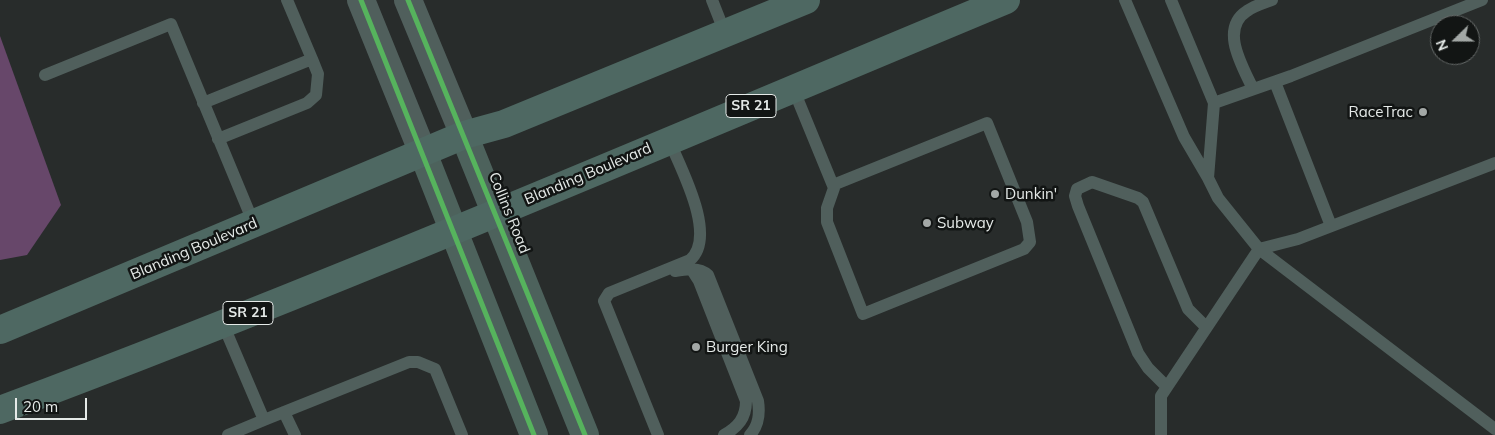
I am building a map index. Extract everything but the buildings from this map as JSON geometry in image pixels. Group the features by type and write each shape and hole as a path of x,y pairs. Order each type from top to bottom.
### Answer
{"main road":[{"name":"Blanding Boulevard","path":"0,330 464,135 504,124 806,0"},
{"name":"Blanding Boulevard","path":"0,410 223,324 1006,0"},
{"name":"Collins Road","path":"464,135 585,435"},
{"path":"423,153 534,435"}],"street":[{"path":"360,0 423,153"},
{"name":"Collins Road","path":"408,0 464,135"}],"lane":[{"path":"218,139 307,103 316,95 318,74 286,0"},
{"path":"712,0 725,33"},
{"path":"1125,0 1184,137 1218,198 1259,249 1495,429"},
{"path":"1171,0 1214,103 1208,178"},
{"path":"1253,89 1237,52 1234,29 1238,18 1247,10 1272,0"},
{"path":"1214,103 1275,82 1482,0"},
{"path":"45,76 170,24 254,224"},
{"path":"203,102 312,59"},
{"path":"1275,82 1331,226"},
{"path":"793,88 833,185 834,191 826,214 827,222 864,314 1024,248 1030,242 1027,222 987,123 833,185"},
{"path":"669,140 697,210 705,237 703,259 708,275 758,401 758,420 756,428 750,435"},
{"path":"1161,435 1160,398 1259,249 1298,239 1495,163"},
{"path":"1167,387 1148,368 1138,353 1078,206 1075,196 1077,189 1092,182 1138,198 1143,202 1188,309 1206,327"},
{"path":"653,434 604,301 609,293 690,260 695,256 701,225"},
{"path":"659,272 692,270 704,271 708,275"},
{"path":"692,270 699,281 746,401 740,423 724,435"},
{"path":"223,324 264,420"},
{"path":"228,435 409,362 418,362 435,369 462,435"},
{"path":"284,412 295,435"}],"shaded area":[{"path":"0,36 61,205 27,255 0,260"}],"cycle path":[{"path":"361,0 534,435"},
{"path":"408,0 585,435"}],"place":[{"name":"RaceTrac","path":"1423,112"},
{"name":"Dunkin'","path":"995,194"},
{"name":"Subway","path":"927,223"},
{"name":"Burger King","path":"696,347"}]}
